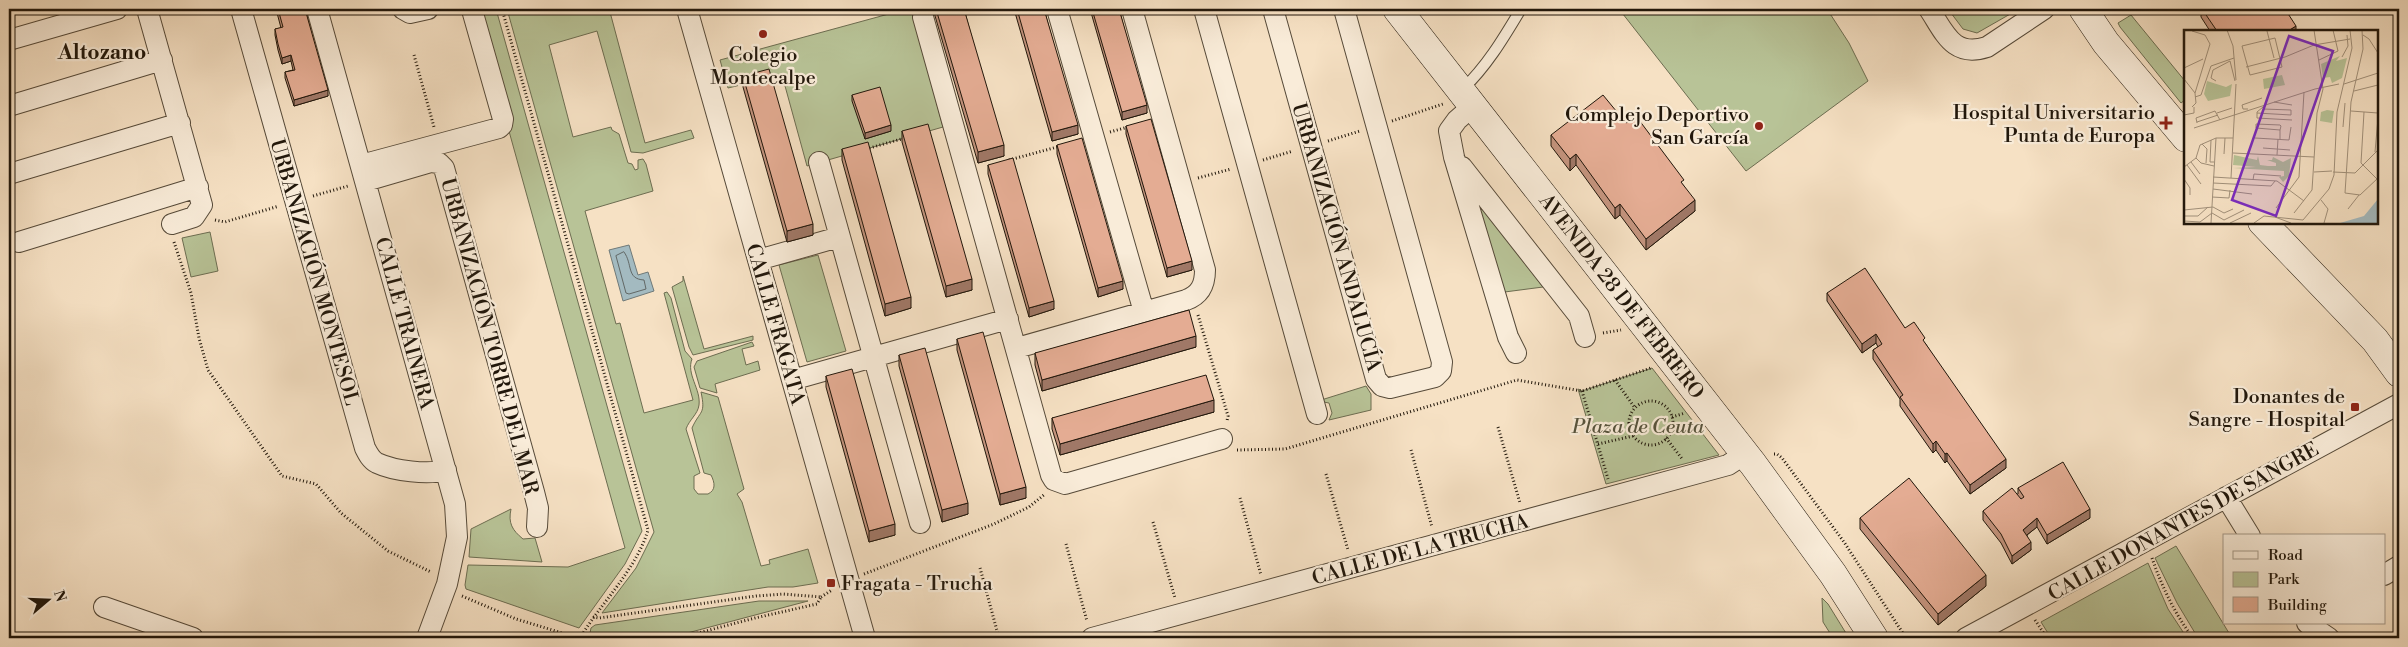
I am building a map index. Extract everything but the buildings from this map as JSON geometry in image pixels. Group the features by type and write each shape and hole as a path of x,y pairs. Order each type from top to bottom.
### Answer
{"street":[{"path":"9,40 117,9"},
{"path":"147,9 202,205 200,212 194,217 172,224"},
{"name":"URBANIZACIÓN MONTESOL","path":"241,9 365,448 369,456 377,463 423,474 446,470"},
{"name":"CALLE TRAINERA","path":"317,9 455,504 457,537 447,584 427,638"},
{"path":"403,9 410,13 428,9"},
{"name":"CALLE FRAGATA","path":"687,9 865,638"},
{"path":"1056,9 1144,312"},
{"path":"1016,348 1193,297 1199,292 1205,278 1205,270 1132,9"},
{"path":"1204,9 1317,414"},
{"name":"URBANIZACIÓN ANDALUCÍA","path":"1273,9 1376,379 1382,386 1390,388 1435,377 1441,371 1442,362 1344,9"},
{"name":"AVENIDA 28 DE FEBRERO","path":"1397,9 1745,454 1834,574 1874,638"},
{"path":"1929,9 1950,41 1966,50 1976,51 1986,48 2044,9"},
{"path":"2083,9 2111,49 2184,136"},
{"path":"364,173 439,144 499,128 503,123 472,10"},
{"path":"923,17 1049,469 1054,480 1065,484 1222,439"},
{"path":"9,106 162,60"},
{"path":"1467,98 1457,120 1449,131 1454,157 1508,337 1516,353"},
{"path":"9,174 180,123"},
{"path":"1454,157 1579,316 1585,337"},
{"name":"URBANIZACIÓN TORRE DEL MAR","path":"364,173 431,162 439,163 444,168 534,492 538,508 537,527"},
{"path":"819,162 920,523"},
{"path":"19,242 198,186"},
{"path":"2264,224 2375,340 2399,373"},
{"path":"758,260 839,237"},
{"path":"792,380 1008,319"},
{"name":"CALLE DONANTES DE SANGRE","path":"1966,638 2399,404"},
{"name":"CALLE DE LA TRUCHA","path":"1090,634 1180,615 1613,497 1728,465 1745,454"},
{"path":"2226,497 2249,534"},
{"path":"2386,575 2399,566"},
{"path":"104,607 194,638"},
{"path":"2309,624 2329,638"}],"lane":[{"path":"1467,98 1481,72 1521,9"}],"path":[{"path":"172,224 173,240 191,293 199,338 208,370 282,476 316,484 341,513 388,551 430,572 462,597 516,619 579,638 632,564 648,530 502,9"},
{"path":"414,55 439,144"},
{"path":"1004,162 1162,117"},
{"path":"857,152 914,136"},
{"path":"1615,380 1635,408"},
{"path":"1582,391 1613,497"},
{"path":"1649,401 1663,405 1672,417 1673,425 1666,438 1660,443 1645,444 1633,436 1629,421 1635,408 1649,401"},
{"path":"1498,427 1525,520"},
{"path":"1598,444 1633,436"},
{"path":"1666,438 1694,474"},
{"path":"1411,450 1437,545"},
{"path":"1326,474 1353,568"},
{"path":"848,580 994,524 1030,506 1059,483"},
{"path":"1240,498 1266,592"},
{"path":"1153,522 1180,615"},
{"path":"2145,542 2160,581 2182,623 2193,638"},
{"path":"1066,544 1090,634"},
{"path":"980,568 999,638"},
{"path":"593,617 599,618 756,596 784,594 821,597 817,604 679,638"}],"green space":[{"path":"475,9 496,9 642,531 625,564 579,628 466,589 465,585 468,565 568,567 625,548"},
{"path":"507,9 622,9 610,12 645,143 691,130 694,138 643,153 631,152 597,31 549,45 573,137 611,127 612,130 619,134 628,163 632,164 635,170 638,169 638,160 643,159 653,191 585,211 616,324 620,323 644,413 693,400 664,293 667,292 671,298 685,351 692,359 692,376 699,399 697,411 686,429 700,473 694,476 694,489 698,494 708,494 714,486 711,475 704,473 692,428 703,405 701,392 718,397 744,489 737,494 742,502 761,566 770,564 769,560 808,549 818,583 793,587 768,587 602,613 636,568 654,532"},
{"path":"912,9 943,127 807,166 782,75 728,88 720,60"},
{"name":"Complejo Deportivo San García","path":"1619,9 1827,9 1849,43 1868,81 1746,171"},
{"path":"1948,9 2019,9 1977,33 1963,29"},
{"path":"2131,15 2184,80 2184,101 2181,103 2118,23"},
{"path":"1477,201 1543,287 1497,293"},
{"path":"210,232 218,271 191,277 182,238"},
{"path":"818,255 846,351 807,362 779,265"},
{"path":"683,276 704,349 753,336 753,340 693,355 672,287 683,281"},
{"path":"752,342 754,346 742,349 746,365 758,361 760,370 715,384 717,393 700,388 694,367 697,361"},
{"name":"Plaza de Ceuta","path":"1652,368 1719,455 1606,484 1578,389 1582,391"},
{"path":"1366,386 1371,394 1371,410 1329,420 1332,413 1329,403 1318,401"},
{"path":"511,509 510,518 514,529 523,539 535,538 542,562 469,557 471,529"},
{"path":"2176,546 2232,638 2198,638 2177,603 2155,558"},
{"path":"2148,563 2168,609 2187,638 2051,638 2041,622"},
{"path":"1822,598 1828,604 1849,638 1833,638 1823,622"},
{"path":"759,601 808,601 676,636 669,634 667,638 589,638 591,628 595,625"}],"water":[{"path":"629,245 638,275 648,272 654,291 623,301 609,250"}],"place":[{"name":"Colegio Montecalpe","path":"763,34"},
{"name":"Hospital Universitario Punta de Europa","path":"2166,123"},
{"name":"Complejo Deportivo San García","path":"1759,126"},
{"name":"Donantes de Sangre - Hospital","path":"2355,407"},
{"name":"Fragata - Trucha","path":"831,583"}],"district":[{"name":"Altozano","path":"102,52"}]}
